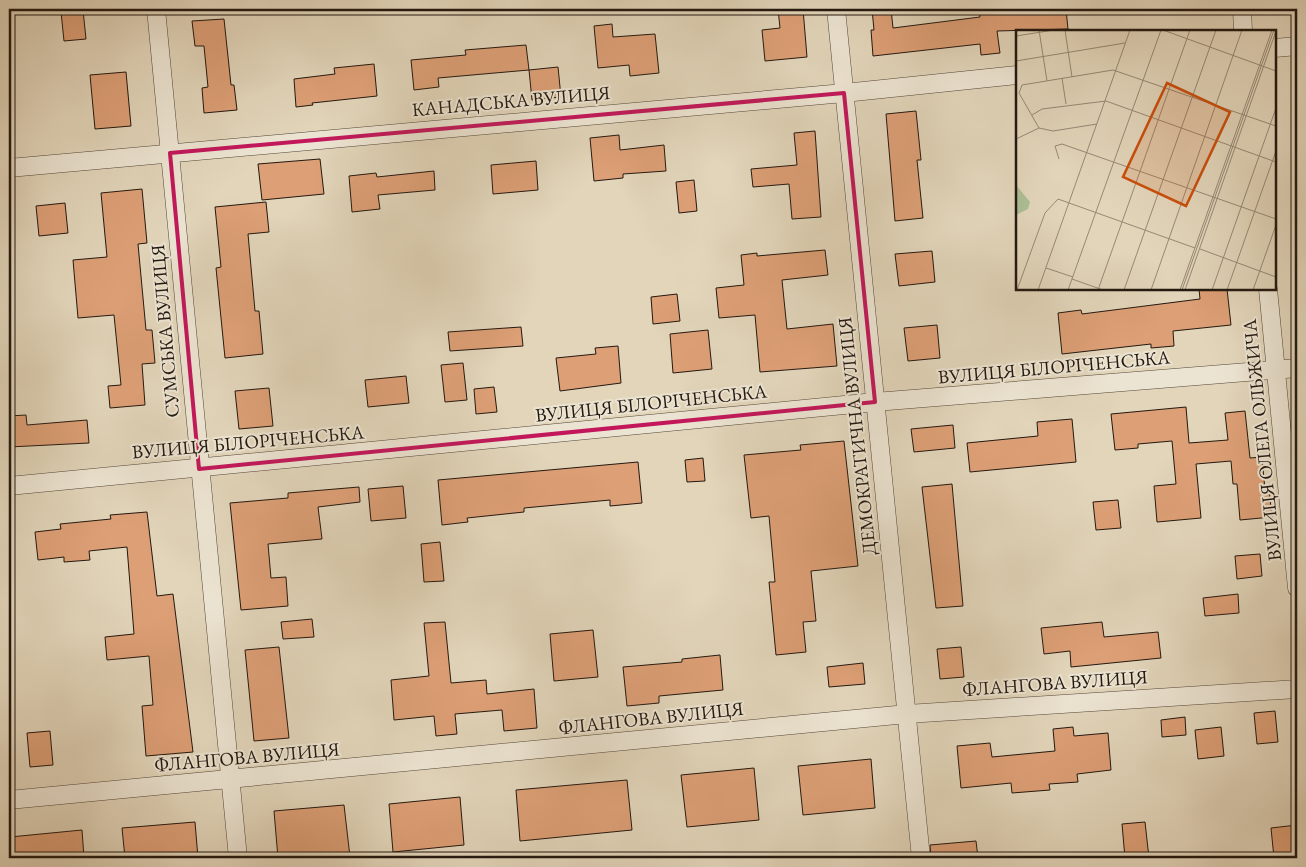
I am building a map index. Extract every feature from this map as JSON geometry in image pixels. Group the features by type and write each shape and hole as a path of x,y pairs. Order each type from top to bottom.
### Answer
{"street":[{"name":"СУМСЬКА ВУЛИЦЯ","path":"156,9 238,858"},
{"name":"ДЕМОКРАТИЧНА ВУЛИЦЯ","path":"836,9 921,858"},
{"path":"1242,9 1243,30"},
{"path":"1276,48 1297,46"},
{"name":"КАНАДСЬКА ВУЛИЦЯ","path":"9,168 844,93 1016,75"},
{"name":"ВУЛИЦЯ ОЛЕГА ОЛЬЖИЧА","path":"1268,290 1297,588"},
{"name":"ВУЛИЦЯ БІЛОРІЧЕНСЬКА","path":"9,486 200,469 875,402 1297,368"},
{"name":"ФЛАНГОВА ВУЛИЦЯ","path":"9,800 907,714 1297,688"}],"highlighted area":[{"path":"844,93 875,402 199,469 170,153"}],"building":[{"path":"778,9 803,9 807,57 765,61 762,30 780,28"},
{"path":"872,9 891,9 893,28 980,17 979,9 1066,9 1068,29 997,31 1000,53 981,55 980,44 873,56 871,30 874,30"},
{"path":"83,10 86,39 64,41 61,12"},
{"path":"224,19 231,85 234,85 237,110 204,113 202,88 208,87 204,46 195,46 192,21"},
{"path":"612,24 613,37 655,34 659,73 630,76 629,65 598,68 594,26"},
{"path":"526,45 529,70 438,78 439,87 414,90 411,60 466,55 465,50"},
{"path":"374,64 377,96 312,103 313,105 296,107 294,79 335,74 334,68"},
{"path":"558,67 561,97 532,100 529,70"},
{"path":"126,72 131,126 95,129 90,75"},
{"path":"916,111 921,160 917,160 923,218 895,221 886,114"},
{"path":"815,131 821,217 792,219 789,184 753,187 751,169 797,165 794,133"},
{"path":"619,135 620,150 664,145 666,171 623,174 623,178 594,181 590,138"},
{"path":"320,159 324,194 262,200 258,164"},
{"path":"536,161 538,190 493,194 491,165"},
{"path":"434,171 435,190 378,195 380,209 352,212 349,176 376,173 377,177"},
{"path":"694,180 697,211 679,213 676,182"},
{"path":"142,189 147,243 138,244 146,330 152,330 155,363 142,364 145,405 110,408 108,386 121,385 114,315 78,318 73,260 107,257 101,193"},
{"path":"266,202 269,232 248,234 255,311 259,311 263,354 225,358 216,268 221,267 215,207"},
{"path":"65,203 68,233 39,236 36,206"},
{"path":"825,250 828,275 782,280 787,329 833,324 837,366 760,372 755,315 719,318 716,288 744,285 741,255 757,253 757,256"},
{"path":"932,251 935,282 899,286 895,254"},
{"path":"1199,290 1227,290 1231,325 1173,331 1174,346 1151,348 1151,344 1062,354 1058,313 1081,310 1082,314 1200,299"},
{"path":"677,294 680,321 653,324 651,297"},
{"path":"937,325 940,358 908,361 904,328"},
{"path":"521,327 523,346 450,351 448,332"},
{"path":"708,330 712,369 673,373 670,334"},
{"path":"618,346 621,383 560,391 556,358 596,354 595,348"},
{"path":"463,363 467,400 445,402 441,365"},
{"path":"406,376 409,403 368,407 365,380"},
{"path":"494,387 497,412 476,414 474,389"},
{"path":"269,388 273,426 239,429 235,391"},
{"path":"1186,407 1189,443 1228,440 1225,413 1245,411 1250,458 1262,457 1265,490 1269,489 1272,517 1240,520 1237,484 1233,484 1231,461 1196,464 1201,518 1157,522 1154,486 1176,484 1172,441 1138,444 1138,448 1115,450 1111,414"},
{"path":"26,415 27,425 87,420 89,443 9,447 9,416"},
{"path":"1072,419 1076,462 970,472 967,443 1038,436 1037,422"},
{"path":"953,425 955,448 914,452 911,429"},
{"path":"844,441 858,566 811,571 816,621 803,622 806,652 776,655 769,582 775,582 769,516 751,518 744,455 801,450 800,445"},
{"path":"703,458 705,481 687,482 685,460"},
{"path":"638,462 642,503 610,506 610,500 524,508 524,512 467,518 468,522 442,525 438,480"},
{"path":"952,484 963,606 936,608 922,487"},
{"path":"403,486 406,518 371,521 368,489"},
{"path":"359,487 360,502 318,507 322,539 268,544 271,578 286,577 288,606 241,610 230,503 288,498 288,493"},
{"path":"1118,500 1121,528 1096,530 1093,502"},
{"path":"147,512 157,596 173,594 193,752 146,756 142,706 153,705 149,656 107,660 105,637 134,634 127,547 89,551 90,560 64,562 64,557 38,560 35,532 61,529 60,524 111,519 110,515"},
{"path":"440,542 444,581 424,582 421,544"},
{"path":"1260,554 1262,576 1237,579 1235,556"},
{"path":"1238,594 1239,613 1205,616 1203,598"},
{"path":"312,619 314,637 283,639 281,622"},
{"path":"445,622 451,683 486,680 487,694 534,689 537,728 504,731 502,710 455,714 457,734 436,736 434,716 394,720 391,680 429,676 424,623"},
{"path":"1102,622 1104,637 1158,632 1161,658 1071,667 1070,651 1044,654 1041,628"},
{"path":"593,630 598,677 554,681 550,634"},
{"path":"279,647 289,738 254,741 245,650"},
{"path":"961,647 964,677 940,679 937,649"},
{"path":"720,655 723,690 659,696 659,703 627,706 623,667 682,662 682,659"},
{"path":"863,663 865,684 829,687 827,667"},
{"path":"1275,711 1278,742 1257,744 1254,713"},
{"path":"1185,717 1186,735 1162,737 1161,720"},
{"path":"1073,727 1074,736 1108,733 1111,770 1077,774 1078,782 1049,784 1050,790 1012,793 1011,783 961,788 957,746 990,743 992,757 1055,751 1053,729"},
{"path":"1221,727 1224,756 1198,759 1195,730"},
{"path":"50,731 53,765 30,767 27,733"},
{"path":"871,759 875,808 803,815 798,766"},
{"path":"754,768 759,820 687,827 681,775"},
{"path":"627,780 632,830 520,841 516,790"},
{"path":"460,797 464,845 393,852 389,804"},
{"path":"344,805 350,857 278,858 274,811"},
{"path":"195,822 198,858 125,858 122,828"},
{"path":"1145,822 1149,858 1125,858 1122,824"},
{"path":"1297,825 1297,858 1274,858 1271,828"},
{"path":"82,830 84,858 12,858 10,837"},
{"path":"976,841 978,858 931,858 930,845"}]}
